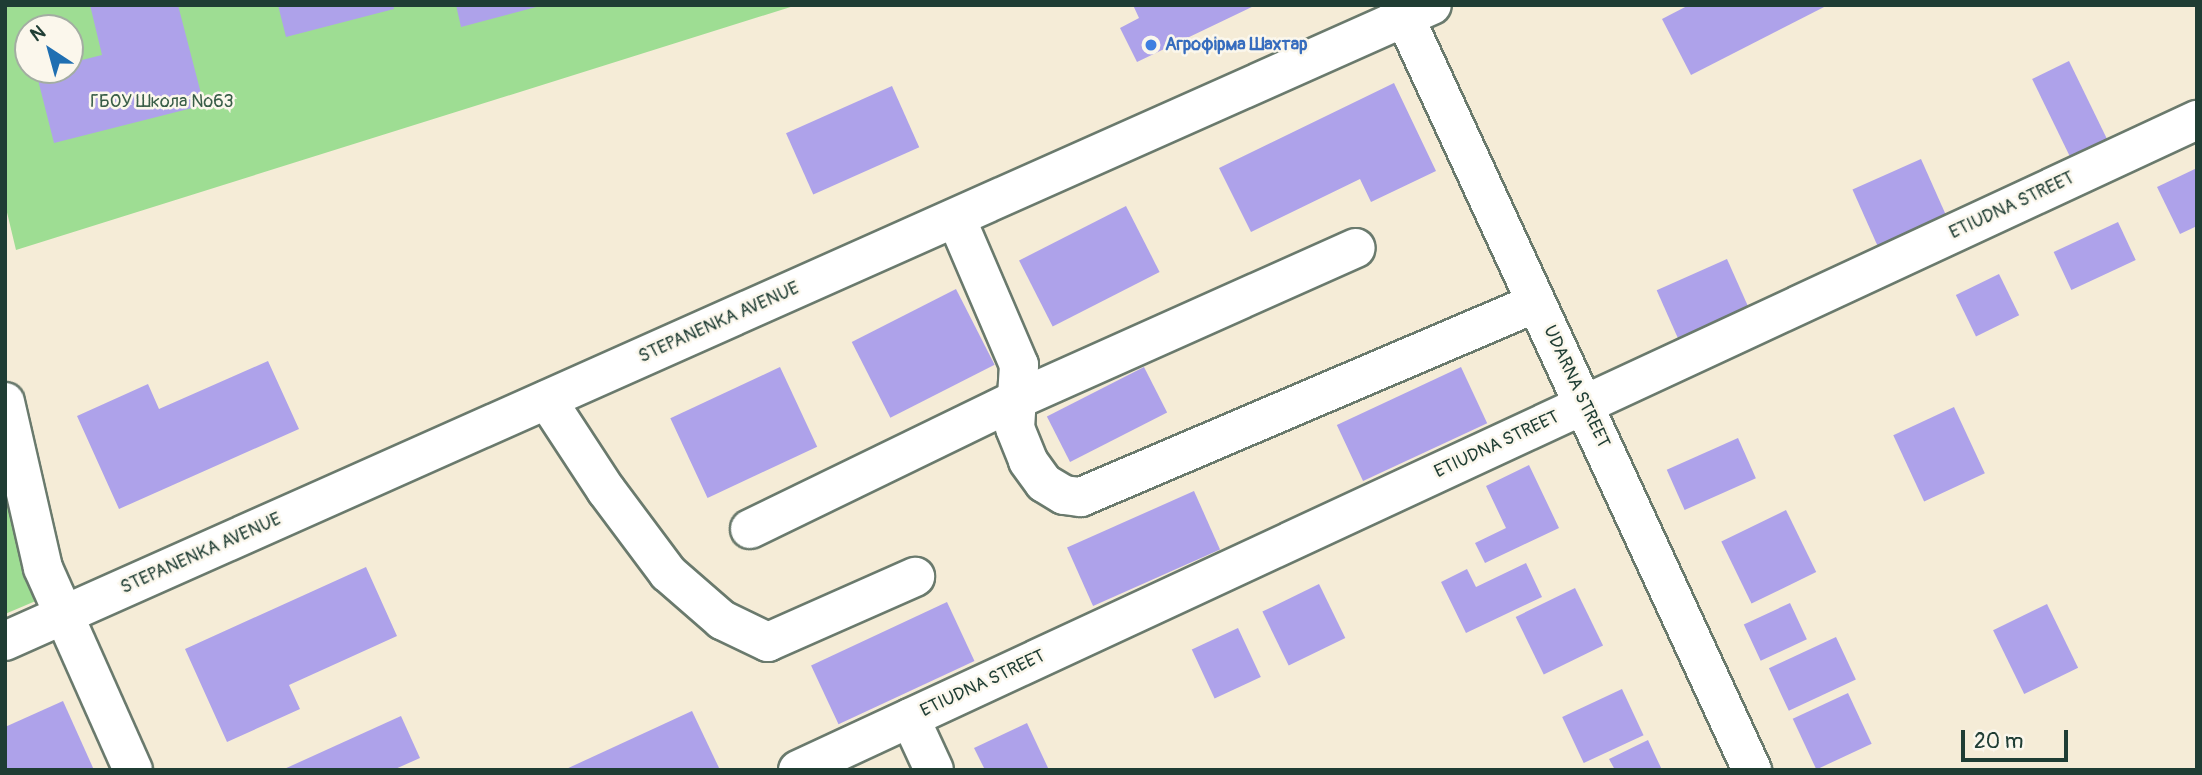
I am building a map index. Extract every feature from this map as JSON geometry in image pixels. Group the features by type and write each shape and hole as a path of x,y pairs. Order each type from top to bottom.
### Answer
{"street":[{"name":"STEPANENKA AVENUE","path":"5,640 956,218 1411,10"},
{"name":"UDARNA STREET","path":"1411,10 1536,303 1752,770"},
{"name":"ETIUDNA STREET","path":"798,770 2197,120"},
{"path":"956,218 1019,365 1015,428 1028,461 1044,483 1064,495 1081,497 1536,303"},
{"path":"750,529 1016,400 1356,248"},
{"path":"548,400 606,490 668,573 722,620 768,642 915,577"},
{"path":"5,402 43,568 62,616 133,770"},
{"path":"909,718 934,770"}],"green space":[{"name":"ГБОУ Школа №63","path":"5,5 797,5 16,250 5,204"},
{"path":"5,469 38,600 5,614"}],"building":[{"path":"90,5 178,5 204,105 54,143 39,84 84,84 84,60 102,55"},
{"path":"278,5 393,5 394,9 286,37"},
{"path":"456,5 540,5 540,6 461,27"},
{"name":"Агрофірма Шахтар","path":"1133,5 1256,5 1137,62 1120,28 1139,18"},
{"path":"1689,5 1828,5 1691,75 1662,19"},
{"path":"2069,61 2107,139 2070,157 2032,79"},
{"path":"1394,83 1436,171 1371,202 1360,179 1251,232 1219,168"},
{"path":"892,86 919,147 813,194 786,133"},
{"path":"1921,159 1947,217 1879,248 1852,190"},
{"path":"2197,168 2197,226 2180,234 2157,187"},
{"path":"1126,206 1160,272 1053,326 1019,260"},
{"path":"2118,222 2136,260 2071,290 2054,252"},
{"path":"1727,259 1752,316 1682,347 1657,290"},
{"path":"1999,274 2019,315 1976,336 1956,295"},
{"path":"956,289 995,365 890,418 852,342"},
{"path":"268,361 299,429 119,509 77,416 148,384 159,409"},
{"path":"780,367 817,447 708,498 670,418"},
{"path":"1144,367 1167,412 1070,462 1047,416"},
{"path":"1461,367 1487,423 1363,481 1337,425"},
{"path":"1954,407 1985,473 1924,501 1893,435"},
{"path":"1738,438 1756,478 1685,510 1667,470"},
{"path":"1529,465 1559,528 1485,563 1475,543 1506,528 1486,486"},
{"path":"1194,491 1220,549 1093,606 1067,548"},
{"path":"1786,510 1816,572 1752,604 1721,542"},
{"path":"1526,563 1542,597 1466,633 1441,582 1467,569 1476,587"},
{"path":"366,567 397,636 289,685 300,709 227,742 185,649"},
{"path":"1319,584 1345,638 1289,666 1262,612"},
{"path":"1575,588 1603,646 1544,674 1516,617"},
{"path":"947,602 974,661 839,724 811,665"},
{"path":"1790,603 1807,639 1761,661 1744,625"},
{"path":"2047,604 2078,668 2024,694 1993,630"},
{"path":"1238,628 1261,677 1215,698 1192,650"},
{"path":"1836,637 1856,680 1789,711 1769,668"},
{"path":"1622,689 1644,735 1584,763 1562,717"},
{"path":"1848,693 1872,744 1816,770 1793,719"},
{"path":"63,701 94,770 5,770 5,727"},
{"path":"692,711 720,770 564,770"},
{"path":"401,716 420,758 393,770 282,770"},
{"path":"1027,723 1049,770 985,770 974,748"},
{"path":"1648,740 1662,770 1615,770 1609,759"}],"place":[{"name":"Агрофірма Шахтар","path":"1151,45"}]}
